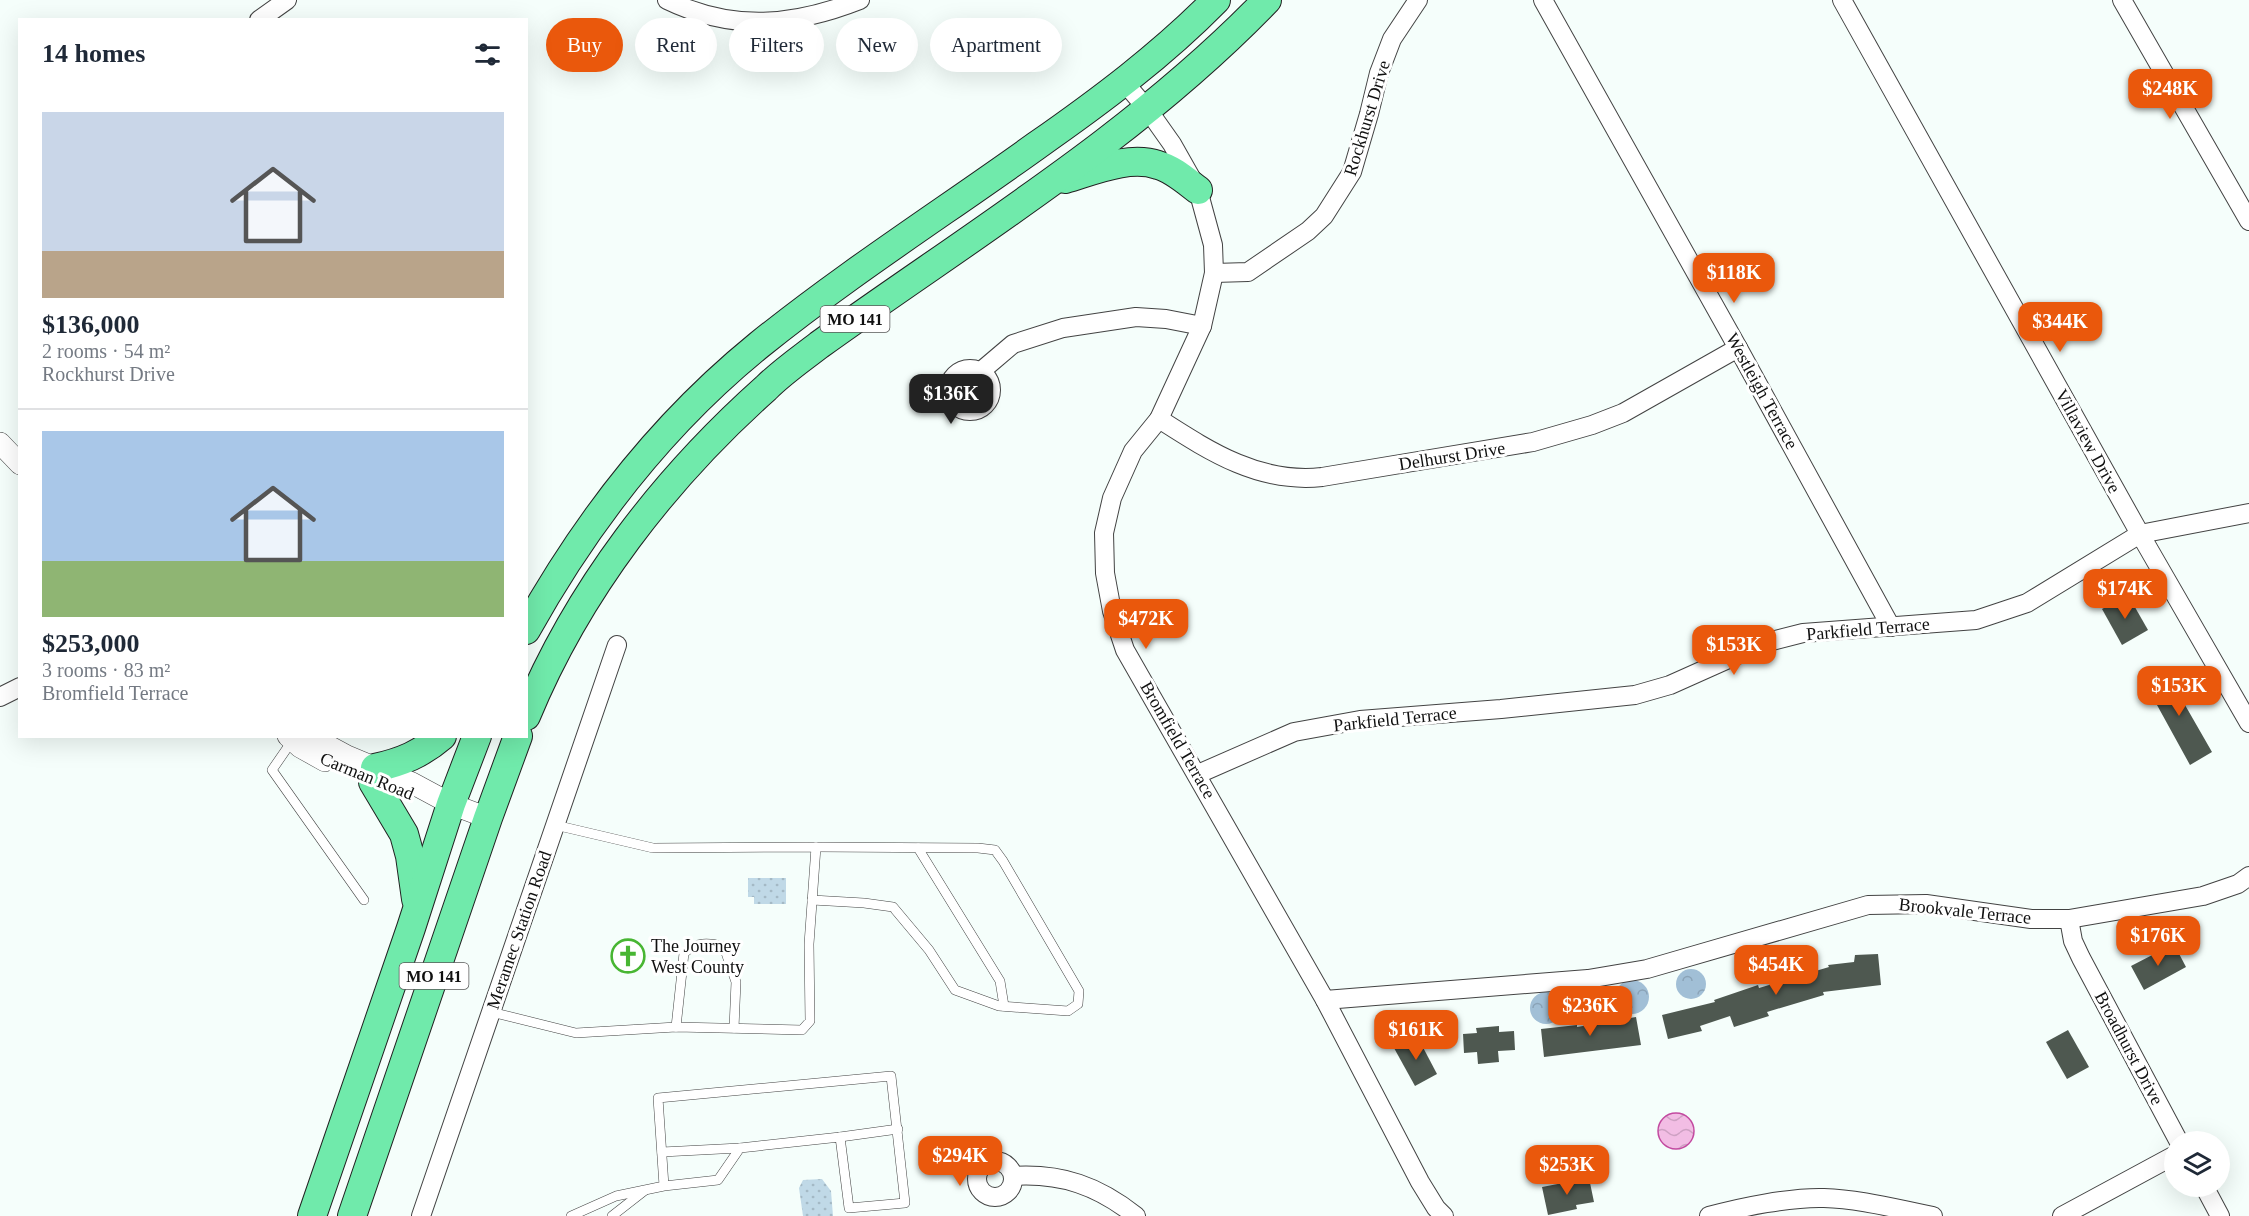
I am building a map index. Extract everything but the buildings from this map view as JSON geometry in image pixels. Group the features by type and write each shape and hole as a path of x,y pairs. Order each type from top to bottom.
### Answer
{"highway":[{"name":"MO 141","path":"528,627 582,537 621,485 663,436 709,389 809,306 1050,137 1124,82 1170,44 1216,0"},
{"name":"MO 141","path":"528,712 562,641 595,585 666,489 719,431 767,387 819,345 1148,110 1233,35 1267,0"},
{"path":"1046,185 1108,167 1148,162 1176,173 1198,190"},
{"path":"417,909 410,856 404,834 374,775 425,751 440,738"},
{"name":"MO 141","path":"312,1216 451,804 476,738"},
{"name":"MO 141","path":"352,1216 517,738"}],"street":[{"path":"262,18 286,0"},
{"path":"667,0 681,7 717,18 753,22 789,20 827,13 860,0"},
{"name":"Rockhurst Drive","path":"1214,273 1248,272 1308,231 1324,216 1353,172 1379,73 1392,39 1418,0"},
{"name":"Westleigh Terrace","path":"1543,0 1738,348 1890,627"},
{"name":"Villaview Drive","path":"1842,0 2140,534 2249,723"},
{"path":"2122,0 2249,221"},
{"name":"Bromfield Terrace","path":"1124,82 1148,110 1187,167 1198,190 1208,219 1213,245 1214,273 1202,326 1159,419 1132,451 1112,498 1104,533 1104,573 1112,611 1125,650 1198,774 1325,1000 1420,1182 1444,1216"},
{"path":"980,372 1013,344 1063,328 1136,317 1166,319 1202,326"},
{"name":"Delhurst Drive","path":"1159,419 1207,449 1248,469 1305,479 1522,444 1592,425 1623,413 1738,348"},
{"path":"0,443 18,462"},
{"name":"Parkfield Terrace","path":"1198,774 1294,732 1360,720 1501,709 1635,695 1670,685 1764,643 1803,633 1976,620 2027,603 2140,534 2249,513"},
{"name":"Meramec Station Road","path":"421,1216 617,645"},
{"path":"0,697 18,688"},
{"name":"Carman Road","path":"297,738 300,747 341,770 374,775 407,795 451,804 488,819"},
{"name":"Brookvale Terrace","path":"1325,1000 1588,979 1647,969 1868,905 1926,904 2031,919 2070,919 2203,896 2238,884 2249,876"},
{"name":"Broadhurst Drive","path":"2070,919 2073,940 2081,958 2173,1131"},
{"path":"2062,1216 2164,1161"},
{"path":"1013,1176 1051,1176 1074,1181 1118,1202 1136,1216"},
{"path":"2210,1197 2220,1216"},
{"path":"1709,1216 1734,1209 1822,1198 1854,1201 1933,1216"}],"lane":[{"path":"297,738 272,770 364,900"},
{"path":"555,825 653,848 816,847 994,850 1003,861 1079,991 1078,1004 1068,1011 1004,1006 955,990 929,950 893,907 812,900"},
{"path":"491,1012 576,1033 676,1028 802,1030 810,1021 809,944 816,847"},
{"path":"918,848 1000,981 1004,1006"},
{"path":"676,1028 684,953 693,945 710,943 724,947 736,982 734,1028"},
{"path":"664,1186 658,1098 891,1076 905,1203 849,1208 840,1137"},
{"path":"662,1152 740,1148 898,1129"},
{"path":"571,1216 616,1196 664,1186 718,1180 740,1148"},
{"path":"612,1216 646,1190"}],"green space":[{"path":"1691,969 1702,973 1706,984 1702,995 1691,999 1680,995 1676,984 1680,973"},
{"path":"1632,980 1644,985 1649,997 1644,1009 1632,1014 1620,1009 1615,997 1620,985"},
{"path":"1546,992 1558,996 1562,1008 1558,1020 1546,1024 1534,1020 1530,1008 1534,996"}],"shaded area":[{"path":"748,878 786,878 786,904 754,904 754,897 748,897"},
{"path":"822,1179 831,1191 833,1216 803,1216 799,1188 803,1180"}],"water":[{"path":"1676,1113 1689,1118 1694,1131 1689,1144 1676,1149 1663,1144 1658,1131 1663,1118"}],"place":[{"name":"The Journey West County","path":"628,956"}]}
